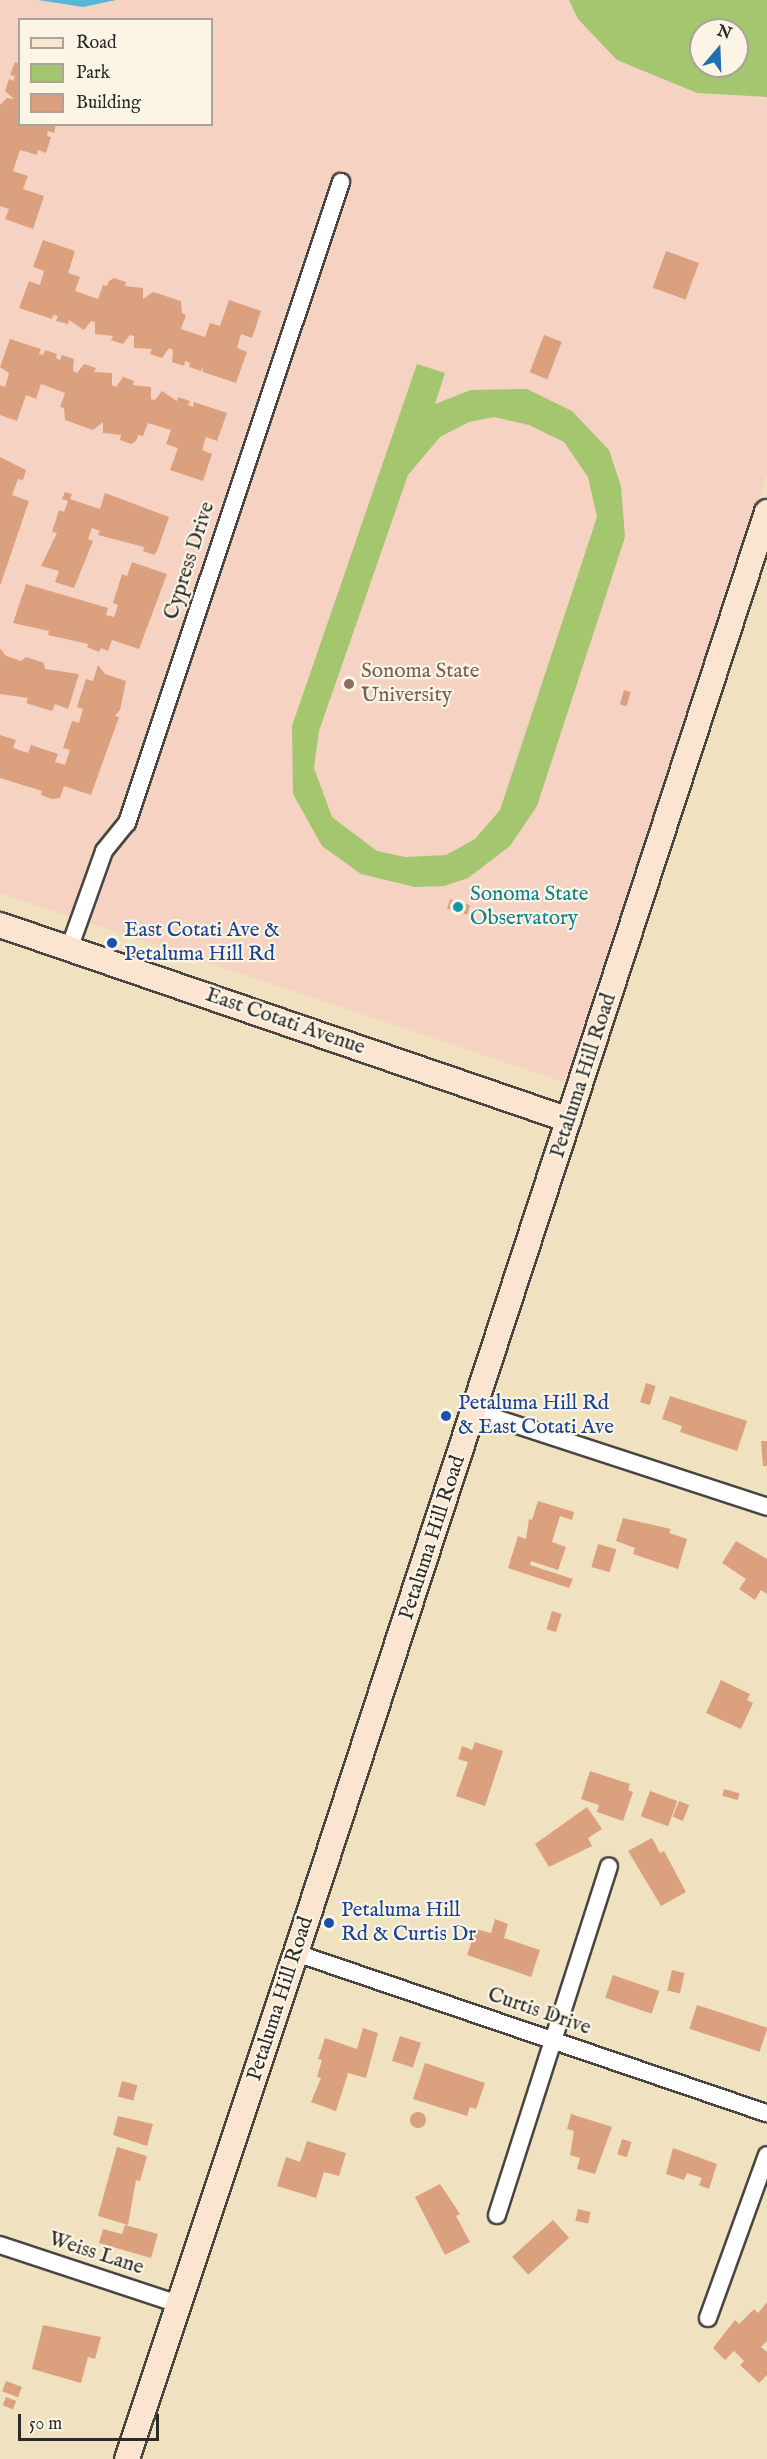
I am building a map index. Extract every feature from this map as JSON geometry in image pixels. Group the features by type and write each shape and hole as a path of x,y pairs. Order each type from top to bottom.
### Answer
{"main road":[{"name":"Petaluma Hill Road","path":"127,2459 296,1953 767,512"},
{"name":"East Cotati Avenue","path":"0,925 569,1120"}],"street":[{"name":"Cypress Drive","path":"69,949 104,851 127,823 341,182"},
{"path":"474,1411 767,1506"},
{"path":"497,2215 609,1867"},
{"name":"Curtis Drive","path":"296,1953 767,2113"},
{"path":"708,2318 767,2155"},
{"name":"Weiss Lane","path":"0,2245 178,2304"}],"shaded area":[{"name":"Sonoma State University","path":"0,0 767,0 767,475 564,1082 0,893"}],"green space":[{"path":"569,0 767,0 767,97 697,93 617,60 578,19"},
{"path":"417,364 445,373 435,404 471,390 527,389 572,411 609,450 621,486 625,537 537,806 510,846 468,878 444,886 415,887 361,874 322,846 293,794 292,726","holes":["494,417 529,425 564,442 588,477 597,517 500,810 475,839 446,855 405,857 377,851 332,817 314,768 319,731 408,475 440,437 469,422"]}],"water":[{"path":"38,0 116,0 83,7"}],"building":[{"path":"15,62 18,63 18,126 56,126 54,133 48,131 47,136 51,137 46,153 38,150 37,155 20,150 13,171 28,176 23,189 44,196 33,229 5,219 9,209 0,206 0,105 7,98 14,99 5,91 9,79 13,81 15,76 10,75"},
{"path":"43,240 75,251 68,273 80,277 75,291 98,299 103,285 107,286 114,278 126,282 125,286 143,288 143,299 153,292 181,301 182,313 186,315 181,329 205,337 210,323 220,326 229,300 261,311 252,338 241,334 237,348 247,352 236,383 203,372 203,367 201,371 189,367 190,363 185,361 184,366 172,362 173,350 169,348 162,358 150,354 152,349 134,348 134,336 130,335 123,344 111,340 113,336 95,334 95,322 91,321 84,330 69,320 68,324 56,321 58,316 53,315 52,319 19,308 29,281 40,285 44,271 33,267"},
{"path":"666,251 699,263 686,300 653,288"},
{"path":"544,335 562,342 547,379 530,372"},
{"path":"10,339 41,349 39,354 43,355 45,350 57,354 56,358 60,360 62,355 74,359 73,371 77,373 84,364 96,368 94,372 112,373 112,385 116,387 123,377 134,381 133,385 151,387 151,399 155,400 162,391 177,401 178,397 190,401 188,405 193,407 194,402 227,413 217,441 206,437 202,450 212,454 203,481 170,470 178,448 166,444 171,430 148,423 143,436 138,435 136,441 131,444 120,440 121,435 103,433 103,422 93,430 65,420 64,408 60,407 65,393 41,384 36,399 26,395 17,421 0,415 0,385 5,387 9,373 0,367"},
{"path":"0,457 26,470 23,480 18,479 12,495 29,501 0,586"},
{"path":"65,492 72,494 70,499 100,509 105,493 169,517 157,551 154,555 143,551 144,547 98,535 100,531 92,528 88,539 93,541 74,588 55,582 59,571 41,566 57,533 52,532 59,510 64,512 68,501 62,499"},
{"path":"132,562 167,574 139,649 112,640 108,651 101,648 99,652 87,647 88,644 48,635 49,631 13,623 26,584 108,608 106,615 114,617 118,605 113,603 122,574 127,576"},
{"path":"0,648 6,656 21,661 26,657 44,663 45,669 79,674 68,709 55,704 52,711 26,703 28,698 0,694"},
{"path":"98,665 105,674 126,681 120,710 115,716 119,717 91,795 64,786 60,798 52,799 41,795 42,791 0,778 0,735 16,740 13,748 28,753 31,745 58,754 55,762 65,765 70,750 63,748 72,721 79,723 83,709 77,707 86,679 93,681"},
{"path":"624,690 631,692 627,706 620,704"},
{"name":"Sonoma State Observatory","path":"450,899 470,905 467,915 447,909"},
{"path":"646,1383 656,1386 650,1405 640,1402"},
{"path":"670,1396 747,1421 737,1451 680,1432 682,1426 662,1419"},
{"path":"761,1441 767,1441 767,1466 763,1466"},
{"path":"538,1501 574,1512 572,1520 560,1516 552,1542 566,1547 558,1570 531,1561 530,1565 573,1579 569,1588 508,1568 518,1536 526,1539 529,1519 532,1520"},
{"path":"623,1518 671,1529 669,1533 687,1539 678,1569 633,1554 635,1548 616,1541"},
{"path":"736,1541 767,1559 767,1594 761,1590 755,1600 739,1589 746,1579 722,1563"},
{"path":"598,1544 616,1549 610,1572 591,1567"},
{"path":"552,1611 562,1614 556,1632 546,1629"},
{"path":"721,1680 750,1694 747,1700 753,1703 741,1729 706,1713"},
{"path":"475,1742 503,1751 485,1806 456,1796 468,1762 458,1759 462,1746 472,1750"},
{"path":"590,1771 630,1784 628,1790 633,1792 623,1821 597,1812 599,1805 581,1799"},
{"path":"724,1789 739,1793 738,1800 722,1796"},
{"path":"650,1791 677,1801 668,1826 641,1816"},
{"path":"679,1801 689,1805 683,1821 673,1817"},
{"path":"587,1807 602,1829 588,1838 592,1846 549,1867 535,1844"},
{"path":"652,1838 660,1853 664,1851 686,1892 661,1906 628,1851"},
{"path":"495,1919 508,1924 504,1938 540,1950 531,1977 467,1955 476,1929 491,1933"},
{"path":"672,1970 685,1973 680,1993 667,1990"},
{"path":"613,1975 659,1991 652,2014 605,1998"},
{"path":"697,2005 767,2028 760,2052 689,2029"},
{"path":"363,2028 378,2033 366,2078 348,2073 336,2111 311,2102 321,2078 317,2077 322,2060 318,2059 325,2038 357,2049"},
{"path":"400,2036 421,2043 413,2068 392,2061"},
{"path":"425,2063 485,2083 476,2109 470,2107 467,2116 413,2099"},
{"path":"122,2081 137,2085 133,2101 118,2096"},
{"path":"415,2112 421,2112 426,2120 424,2126 415,2128 410,2123 410,2117"},
{"path":"571,2114 612,2127 595,2174 577,2169 580,2158 570,2155 574,2131 567,2129"},
{"path":"118,2116 153,2124 147,2146 113,2135"},
{"path":"622,2139 632,2142 627,2157 617,2154"},
{"path":"307,2141 346,2153 339,2176 324,2172 316,2198 277,2186 286,2157 300,2162"},
{"path":"117,2147 147,2156 140,2181 136,2180 128,2225 98,2216"},
{"path":"673,2148 717,2164 709,2189 699,2185 702,2178 687,2173 684,2180 666,2174"},
{"path":"440,2184 460,2214 456,2216 470,2242 445,2255 415,2197"},
{"path":"578,2209 591,2212 588,2224 575,2221"},
{"path":"553,2220 569,2238 528,2275 512,2257"},
{"path":"125,2225 158,2234 151,2258 99,2243 103,2229 122,2234"},
{"path":"767,2302 767,2341 761,2347 767,2352 767,2375 759,2383 740,2365 744,2361 734,2351 725,2360 713,2348 735,2320 739,2324 754,2309 758,2313"},
{"path":"43,2325 101,2337 95,2359 88,2357 81,2383 32,2369"},
{"path":"6,2381 22,2387 18,2397 2,2391"},
{"path":"6,2397 16,2401 13,2409 3,2405"}],"place":[{"name":"Sonoma State University","path":"349,684"},
{"name":"Sonoma State Observatory","path":"458,907"},
{"name":"East Cotati Ave & Petaluma Hill Rd","path":"112,943"},
{"name":"Petaluma Hill Rd & East Cotati Ave","path":"446,1416"},
{"name":"Petaluma Hill Rd & Curtis Dr","path":"329,1923"}]}
